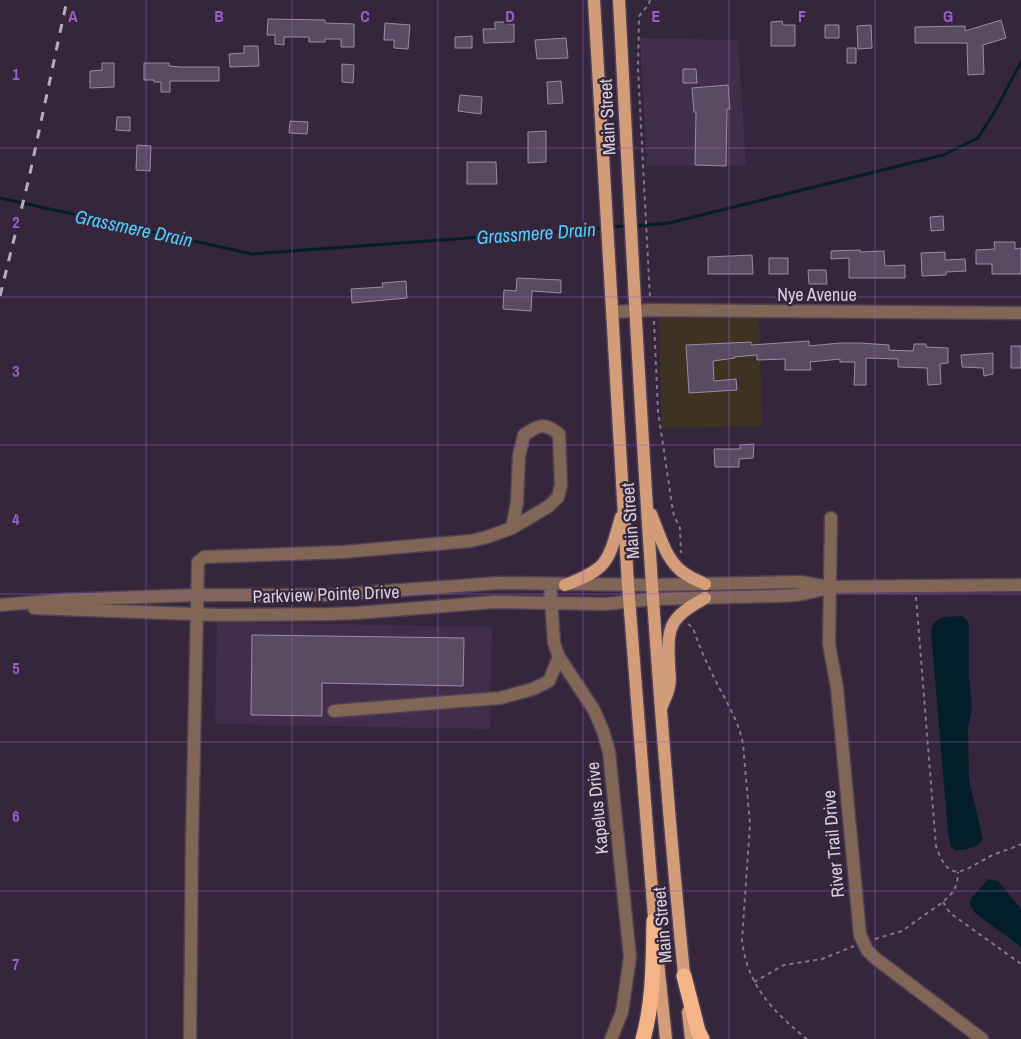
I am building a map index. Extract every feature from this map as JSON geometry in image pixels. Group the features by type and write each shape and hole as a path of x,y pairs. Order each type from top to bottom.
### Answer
{"highway":[{"path":"642,1039 652,994 654,921"},
{"path":"684,976 698,1031 702,1039"}],"main road":[{"name":"Main Street","path":"594,0 629,602 654,921 666,1039"},
{"name":"Main Street","path":"619,0 635,310 660,710 691,1039"},
{"path":"647,502 665,548 673,562 686,575 705,584"},
{"path":"565,584 592,574 607,560 612,550 623,508"},
{"path":"660,710 670,687 668,639 671,628 676,619 686,610 705,598"}],"street":[{"name":"Nye Avenue","path":"613,312 651,310 1021,313"},
{"path":"190,1039 198,562 204,557 344,552 470,541 512,528 549,506 558,497 561,484 559,434 551,427 543,425 532,429 524,435 519,456 517,502 512,528"},
{"name":"River Trail Drive","path":"830,518 829,644 837,688 860,935 867,950 875,958 982,1039"},
{"path":"652,585 800,582 830,588"},
{"name":"Parkview Pointe Drive","path":"0,606 61,600 197,595 331,595 499,584 652,585"},
{"name":"Kapelus Drive","path":"550,584 554,642 559,658 594,710 609,752 630,957 622,1012 611,1039"},
{"path":"653,600 797,595 830,588 1021,585"},
{"name":"Parkview Pointe Drive","path":"0,606 197,615 357,613 494,602 606,604 653,600"},
{"path":"334,711 500,698 549,681 559,658"}],"path":[{"path":"650,0 639,17 638,68 647,250 651,310 654,319 658,411 674,516 680,528 681,555 673,562"},
{"path":"916,586 918,633 936,846 939,855 944,863 952,870 958,872 968,869 990,856 1021,844"},
{"path":"676,619 693,628 709,668 740,731 745,761 750,824 742,940 748,970 761,995 793,1028 808,1039"},
{"path":"943,902 950,912 1021,964"}],"shaded area":[{"path":"640,38 738,40 746,165 647,166"},
{"path":"759,313 762,426 662,428 659,316"},
{"path":"217,622 492,627 490,729 215,724"}],"water":[{"path":"962,616 967,620 969,626 969,677 972,707 968,729 969,780 983,839 978,845 971,848 955,850 951,847 948,832 931,631 938,619"},
{"path":"988,879 998,881 1021,909 1021,947 975,913 971,906 971,900"}],"building":[{"path":"268,19 325,20 325,23 354,24 354,47 341,47 341,39 309,42 309,37 284,37 284,45 275,44 275,35 267,35"},
{"path":"1001,20 1006,38 983,45 984,74 968,75 967,43 915,43 915,27 965,26 965,31"},
{"path":"782,21 783,25 795,25 795,46 771,46 771,22"},
{"path":"495,22 514,24 514,42 484,43 483,29 495,29"},
{"path":"385,23 410,25 408,49 394,48 394,40 384,40"},
{"path":"825,25 839,25 839,38 825,38"},
{"path":"871,25 872,48 858,49 857,26"},
{"path":"472,36 472,48 455,48 455,37"},
{"path":"566,38 568,58 537,59 535,40"},
{"path":"244,46 258,46 259,66 230,67 229,54 244,53"},
{"path":"847,48 856,48 856,63 847,63"},
{"path":"102,63 114,63 114,87 90,88 90,71 102,70"},
{"path":"144,63 169,63 169,66 181,67 219,67 219,81 170,81 170,92 161,92 161,82 144,80"},
{"path":"342,64 354,65 353,83 342,82"},
{"path":"683,69 696,69 697,83 683,83"},
{"path":"561,81 563,103 548,104 547,82"},
{"path":"728,85 730,109 727,109 726,166 695,165 696,112 694,112 692,88"},
{"path":"460,95 482,97 481,114 458,111"},
{"path":"117,117 130,117 130,131 116,130"},
{"path":"290,121 308,122 307,134 289,133"},
{"path":"546,131 546,162 528,163 528,132"},
{"path":"137,145 151,146 150,171 136,170"},
{"path":"467,162 496,162 497,184 467,184"},
{"path":"943,216 944,230 931,231 930,217"},
{"path":"994,242 1015,242 1015,249 1021,248 1021,274 992,274 992,264 976,264 976,250 995,249"},
{"path":"860,250 860,252 884,251 885,266 905,265 905,278 849,278 849,258 831,259 831,251"},
{"path":"945,252 945,260 965,259 966,271 946,272 946,275 922,276 921,253"},
{"path":"752,255 753,274 708,274 708,257"},
{"path":"769,258 788,258 788,274 769,274"},
{"path":"808,270 826,270 827,284 809,284"},
{"path":"517,278 561,280 561,293 532,291 531,311 503,309 504,290 516,291"},
{"path":"406,281 407,298 352,303 351,289 383,287 382,283"},
{"path":"809,341 809,346 860,343 889,345 889,350 913,351 914,344 926,344 926,347 948,348 948,363 940,364 941,384 928,385 927,368 898,367 898,359 866,358 866,385 854,385 855,362 840,362 840,359 810,362 811,370 785,370 785,359 757,360 757,355 734,357 713,361 714,381 736,379 737,390 689,393 686,345 751,342 751,345"},
{"path":"1011,346 1021,346 1021,368 1011,368"},
{"path":"993,353 993,374 984,376 983,368 962,367 961,355"},
{"path":"754,444 753,458 739,459 739,467 715,467 714,449 740,449 740,445"},
{"path":"252,635 464,638 463,686 322,683 322,716 251,715"}],"waterway":[{"name":"Grassmere Drain","path":"633,226 669,223 943,155 978,138 995,111 1021,62"},
{"name":"Grassmere Drain","path":"0,198 252,254 605,228"},
{"name":"Grassmere Drain","path":"611,227 627,226"}],"railway":[{"path":"0,296 29,178 67,0"}]}
